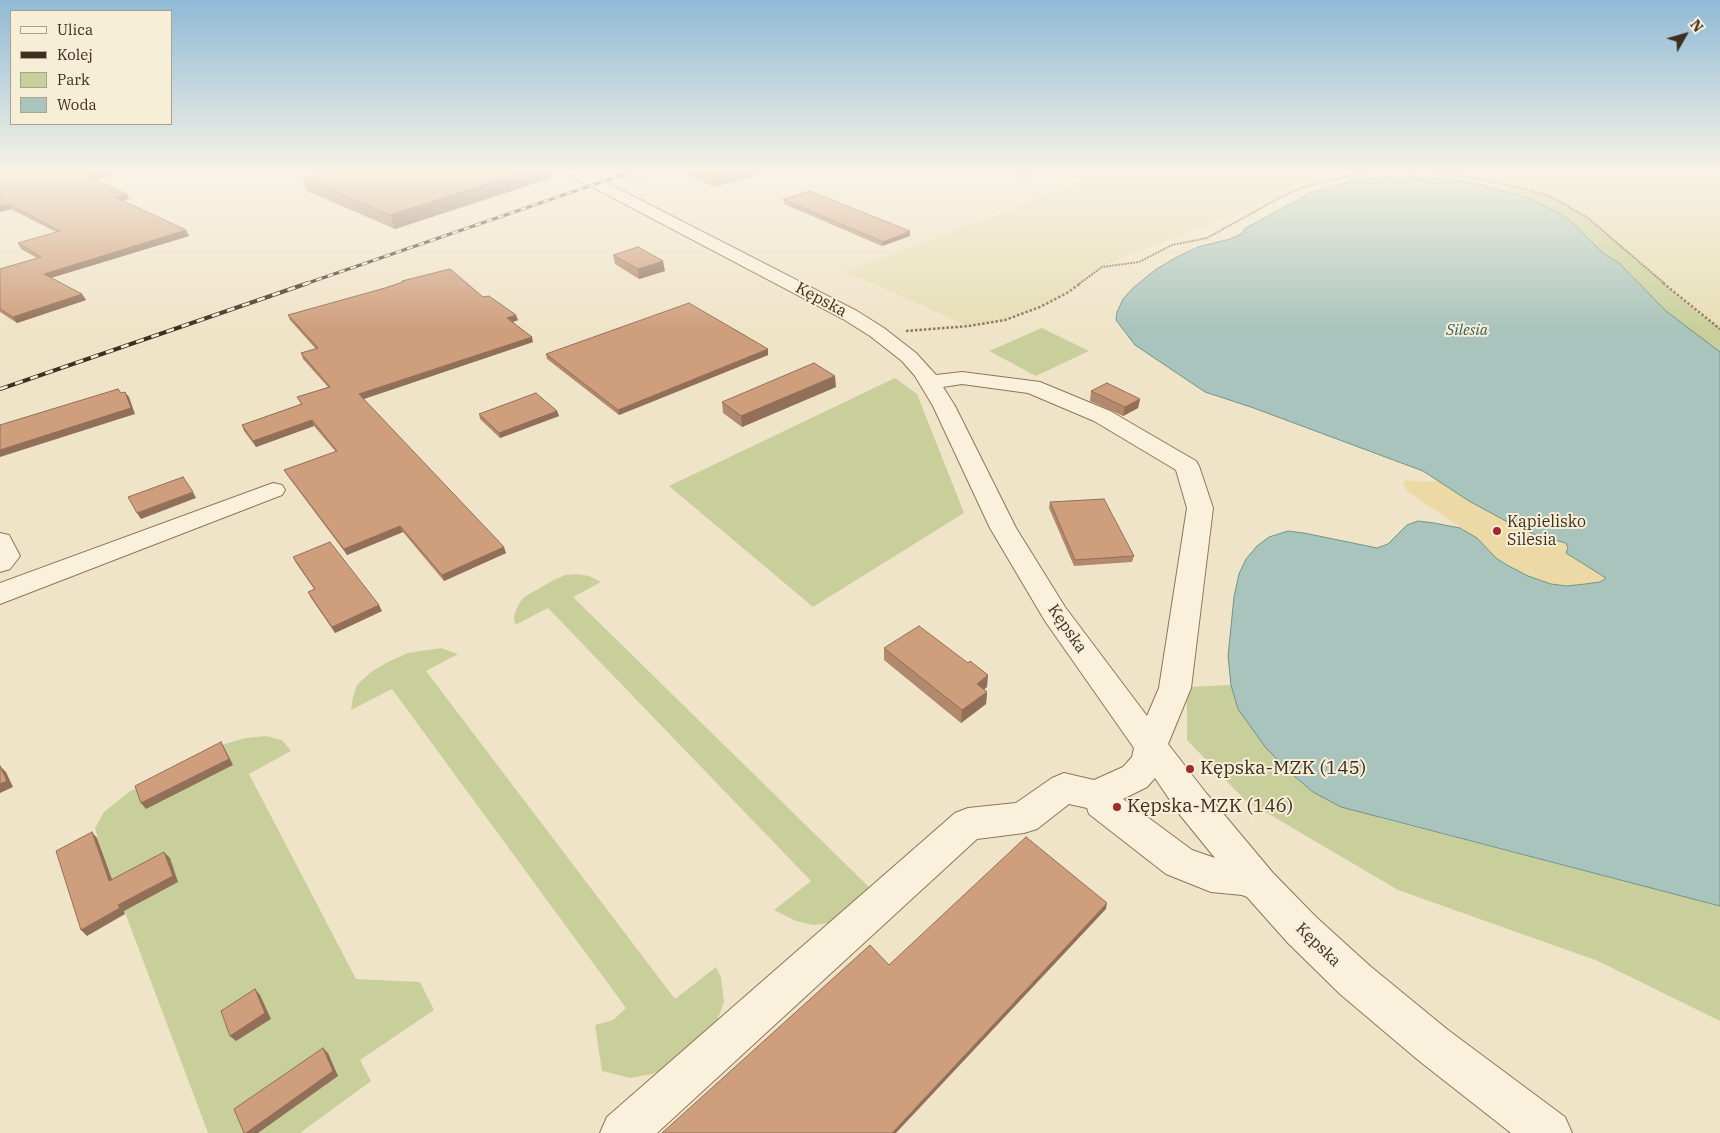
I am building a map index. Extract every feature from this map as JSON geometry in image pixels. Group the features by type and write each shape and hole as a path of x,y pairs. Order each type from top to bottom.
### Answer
{"street":[{"name":"Kępska","path":"672,223 850,315 877,332 909,357 929,382 944,406 1003,528 1050,606 1194,804 1260,885 1302,930 1355,980 1433,1045 1549,1133"},
{"path":"623,1133 968,824 1024,818 1064,788 1100,796 1135,777 1148,763 1151,746 1175,688 1200,508 1187,466 1102,416 1032,387 962,378 929,382"},
{"path":"0,594 273,490"},
{"path":"0,541 6,556 0,563"},
{"path":"1100,796 1102,803 1179,862 1200,871 1246,878 1260,885"}],"path":[{"path":"877,332 969,326 1005,320 1040,307 1060,296 1102,267 1138,262 1172,245 1207,238 1236,223"},
{"path":"1594,223 1698,313 1720,329"}],"shaded area":[{"path":"975,223 1212,223 1109,263 1067,293 1040,307 1005,320 969,326 846,272"},
{"path":"1594,223 1720,223 1720,329 1698,313"}],"green space":[{"path":"1573,223 1594,223 1698,313 1720,329 1720,352 1666,311 1619,263 1604,254"},
{"path":"1042,328 1089,351 1036,376 989,351"},
{"path":"895,378 917,394 964,513 813,607 669,486"},
{"path":"565,575 589,576 601,582 573,597 872,890 833,923 813,925 796,921 774,910 811,881 548,608 515,625 514,616 518,605 524,597"},
{"path":"441,648 458,654 426,671 675,999 716,967 721,977 724,1002 715,1026 671,1066 652,1074 630,1078 602,1071 595,1025 613,1020 626,1008 392,689 351,710 357,685 371,672 408,653"},
{"path":"1231,685 1238,709 1380,818 1720,906 1720,1021 1598,961 1398,890 1245,800 1187,740 1187,687"},
{"path":"266,736 282,740 291,751 249,774 356,979 420,982 434,1010 360,1060 371,1081 300,1133 208,1133 100,846 95,828 104,812 129,792 167,771 225,744 245,738"}],"sand":[{"name":"Kąpielisko Silesia","path":"1406,480 1440,481 1469,501 1504,520 1536,535 1566,543 1568,548 1566,553 1607,578 1600,582 1567,586 1551,584 1528,576 1496,558 1477,538 1408,492 1403,483"}],"water":[{"name":"Silesia","path":"1255,223 1573,223 1604,254 1619,263 1666,311 1720,352 1720,906 1341,807 1313,792 1292,774 1266,748 1238,709 1231,685 1228,656 1234,597 1239,574 1246,559 1257,546 1269,537 1288,531 1377,548 1388,544 1407,525 1418,521 1460,528 1477,538 1496,558 1507,565 1528,576 1551,584 1567,586 1600,582 1606,578 1566,553 1568,548 1566,543 1536,535 1504,520 1469,501 1423,471 1251,407 1205,392 1135,345 1116,320 1117,312 1123,299 1133,288 1155,270 1177,257 1198,247 1230,239 1243,233 1244,229"}],"building":[{"path":"45,223 171,223 186,230 44,274 82,294 13,317 0,309 0,269 41,257 18,243 60,231"},
{"path":"839,223 890,223 910,231 883,242"},
{"path":"638,247 663,261 638,269 613,255"},
{"path":"450,269 483,297 489,296 516,315 507,318 532,337 359,394 504,547 442,575 400,526 344,549 284,470 337,451 312,420 253,441 242,425 302,404 297,397 330,387 301,353 318,348 288,315 385,288 402,281"},
{"path":"689,303 768,349 618,410 546,354"},
{"path":"814,363 835,376 741,416 722,402"},
{"path":"1107,383 1140,399 1125,407 1091,391"},
{"path":"118,389 121,393 125,392 131,408 0,450 0,425"},
{"path":"536,393 557,411 499,433 479,414"},
{"path":"183,477 193,492 137,513 128,497"},
{"path":"1104,499 1134,556 1075,560 1050,502"},
{"path":"330,542 379,605 332,627 308,592 315,589 293,557"},
{"path":"919,626 968,663 970,661 988,675 977,684 987,692 962,710 884,648"},
{"path":"221,742 229,759 141,803 135,786"},
{"path":"0,766 7,781 0,784"},
{"path":"92,832 109,881 164,852 173,876 118,905 120,908 81,930 56,851"},
{"path":"1026,837 1107,903 892,1133 662,1133 870,945 889,965"},
{"path":"255,989 265,1013 230,1036 221,1011"},
{"path":"323,1048 333,1071 244,1133 234,1109"}],"railway":[{"path":"305,284 482,223"},
{"path":"0,389 308,283"}],"place":[{"name":"Kąpielisko Silesia","path":"1497,531"},
{"name":"Kępska-MZK (145)","path":"1190,769"},
{"name":"Kępska-MZK (146)","path":"1117,807"}]}
